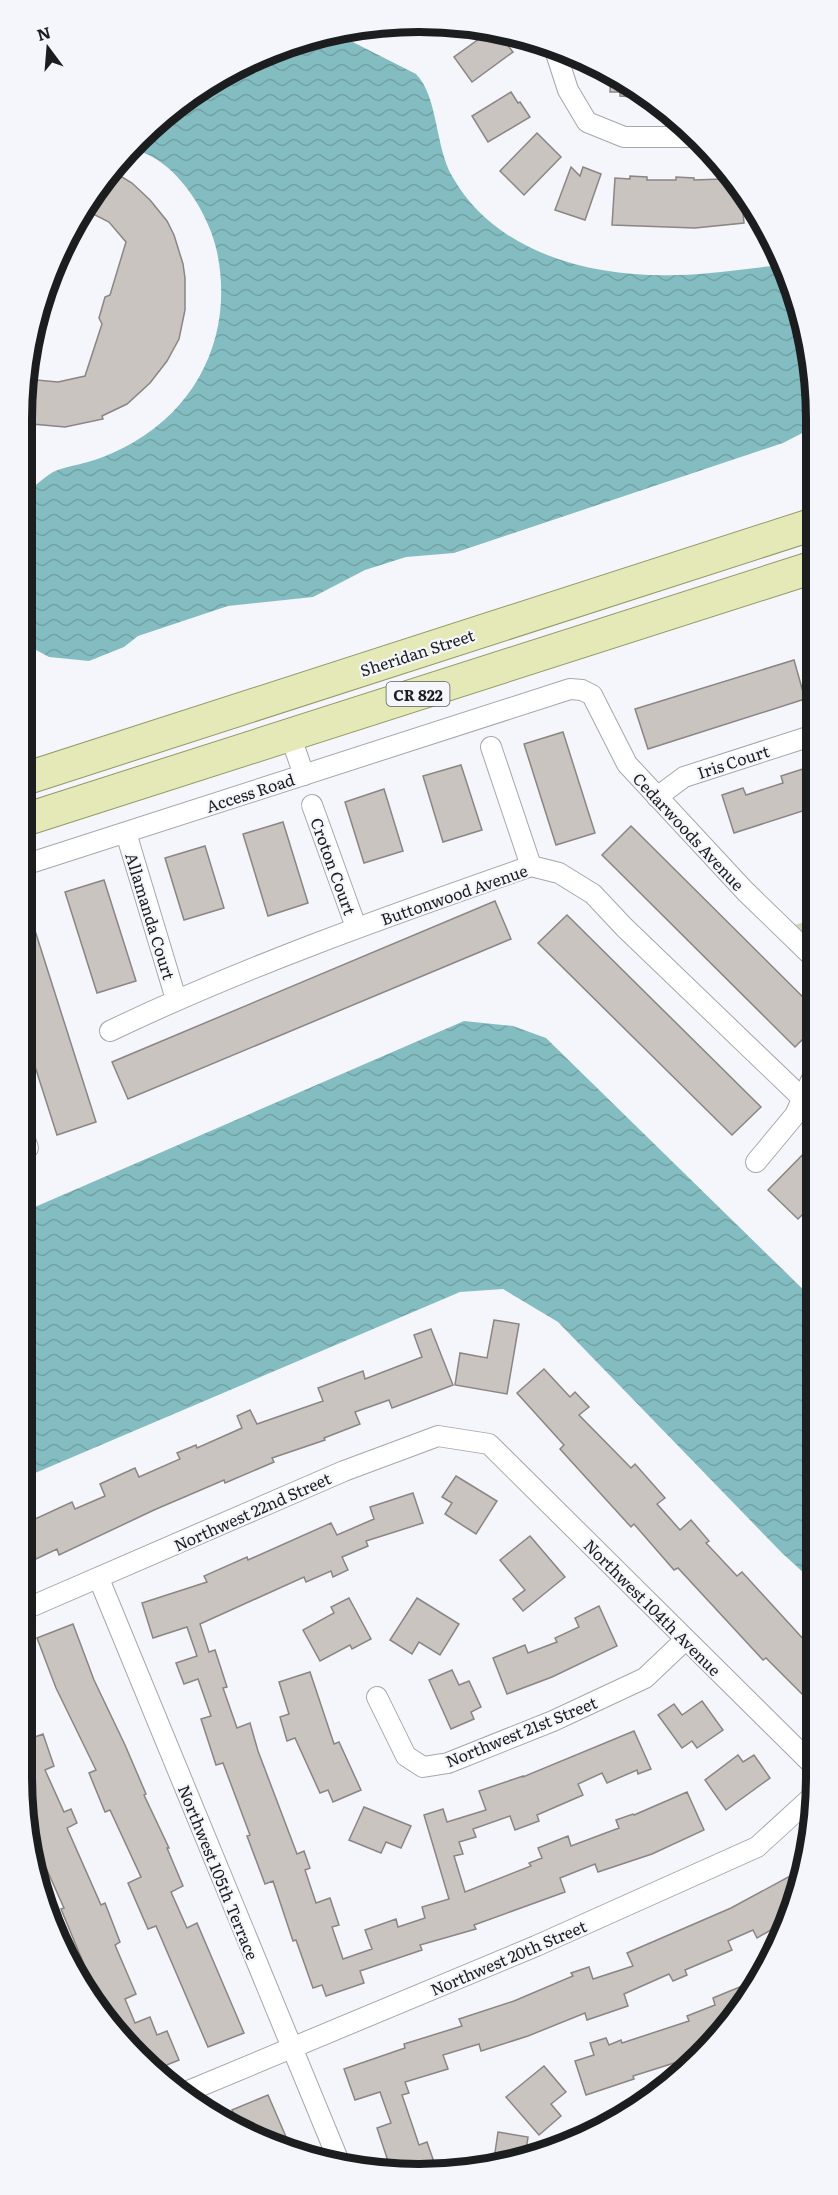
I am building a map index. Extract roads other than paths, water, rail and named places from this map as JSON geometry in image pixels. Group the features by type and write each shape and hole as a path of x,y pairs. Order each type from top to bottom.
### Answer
{"main road":[{"name":"Sheridan Street","path":"32,776 806,527"},
{"name":"CR 822","path":"32,817 806,570"}],"street":[{"path":"557,57 568,90 587,122 624,138 684,137"},
{"name":"Access Road","path":"32,863 480,720 570,689 582,690"},
{"name":"Cedarwoods Avenue","path":"582,690 592,695 627,764 745,891 806,950"},
{"path":"290,735 304,775"},
{"name":"Iris Court","path":"657,797 684,777 806,738"},
{"path":"491,747 531,866"},
{"name":"Croton Court","path":"312,804 356,927"},
{"name":"Allamanda Court","path":"126,833 176,999"},
{"name":"Buttonwood Avenue","path":"110,1031 176,999 356,927 531,866 559,873 593,894 624,927 802,1099"},
{"path":"756,1162 795,1114 806,1091"},
{"name":"Northwest 22nd Street","path":"32,1606 344,1472 438,1436 489,1444"},
{"name":"Northwest 104th Avenue","path":"489,1444 806,1758"},
{"name":"Northwest 105th Terrace","path":"99,1579 336,2154"},
{"name":"Northwest 21st Street","path":"377,1696 406,1756 423,1767 448,1763 553,1721 645,1678 685,1640"},
{"name":"Northwest 20th Street","path":"192,2090 536,1946 757,1847 806,1801"}],"water":[{"path":"346,39 416,74 429,95 442,150 452,176 471,203 494,225 521,243 550,256 582,266 646,275 678,275 775,266 786,294 799,343 806,394 806,431 783,443 454,553 406,557 365,570 313,597 228,606 138,636 124,647 89,661 49,657 32,648 32,489 53,472 111,454 134,442 158,425 178,406 195,384 216,335 221,280 214,239 202,212 186,187 177,176 153,157 140,151 183,112 225,83 294,52"},
{"path":"464,1021 513,1026 546,1038 806,1292 806,1575 558,1322 503,1289 460,1292 32,1474 32,1208"}]}
